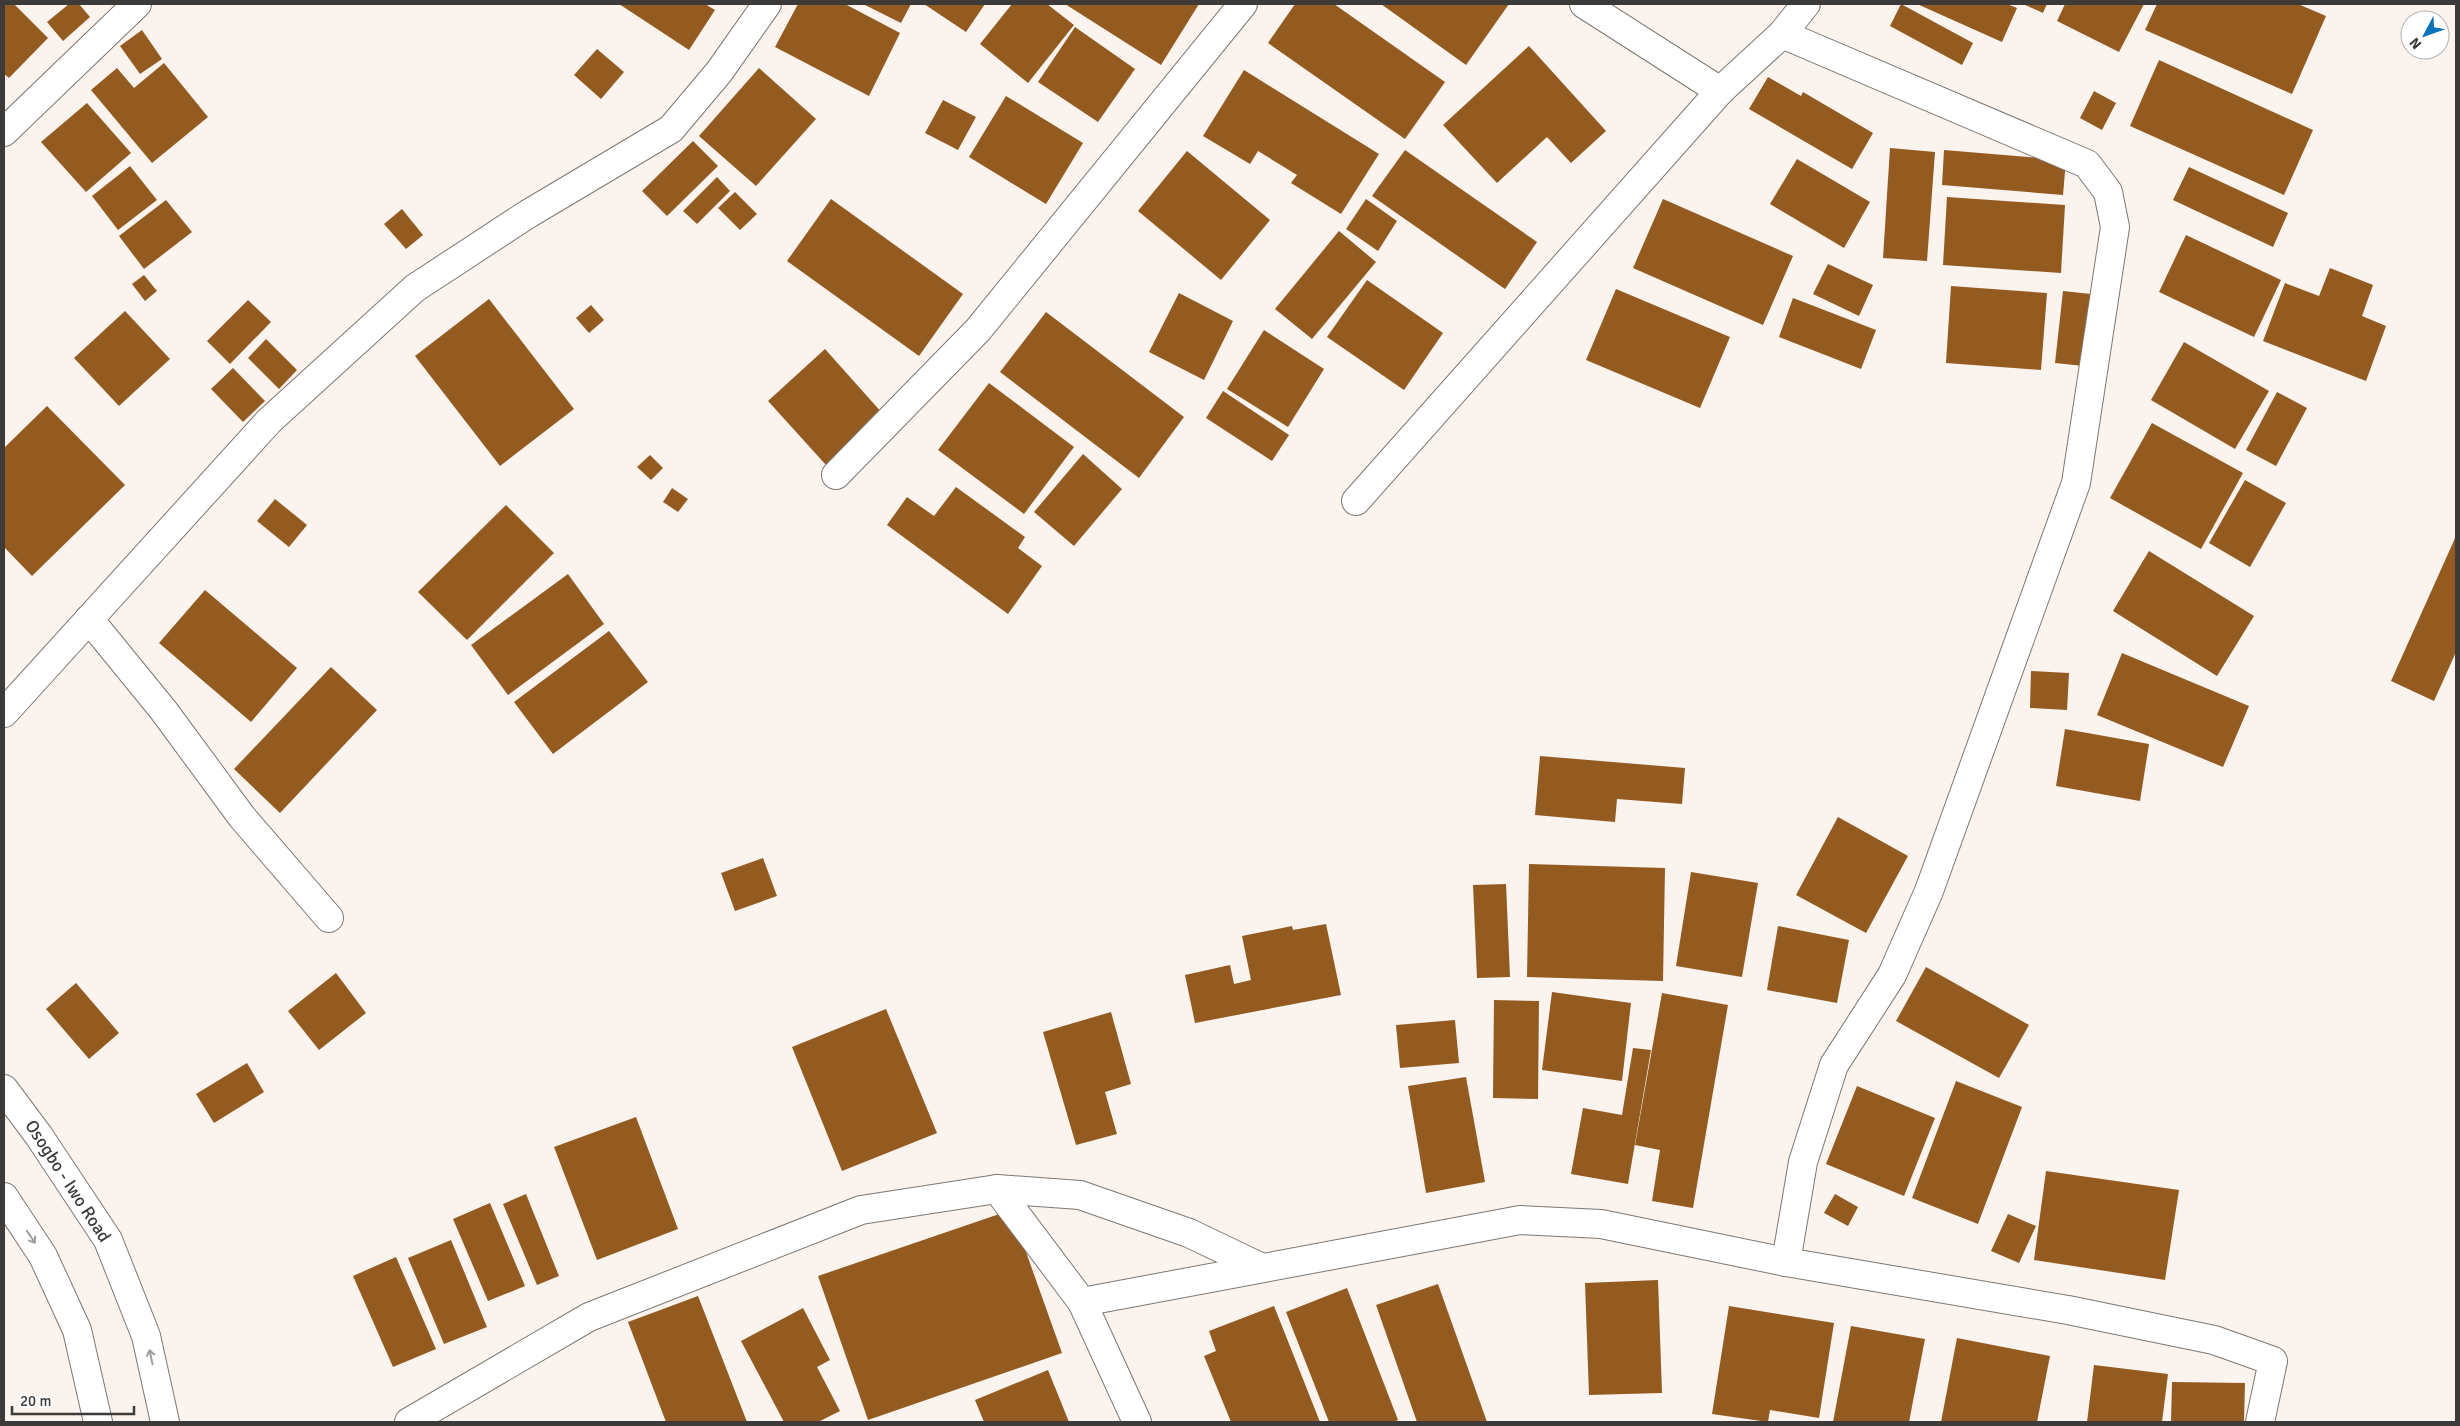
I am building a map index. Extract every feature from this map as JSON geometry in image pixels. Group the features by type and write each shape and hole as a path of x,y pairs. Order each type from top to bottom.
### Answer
{"street":[{"path":"4,132 138,4"},
{"path":"4,713 269,421 415,288 528,214 670,129 719,72 767,4"},
{"path":"836,475 978,330 1243,4"},
{"path":"1584,4 1720,91"},
{"path":"1356,501 1720,91 1782,34 1806,4"},
{"path":"1782,34 2087,164 2108,192 2115,227 2076,483 1929,891 1892,975 1834,1065 1803,1162 1786,1262"},
{"path":"89,619 164,711 242,817 329,918"},
{"name":"Osogbo - Iwo Road","path":"4,1089 39,1136 108,1240 146,1336 165,1422"},
{"path":"410,1422 598,1313 861,1210 996,1189 1080,1195 1189,1233 1260,1267"},
{"path":"996,1189 1082,1302 1137,1422"},
{"path":"4,1197 43,1256 77,1330 98,1422"},
{"path":"1082,1302 1260,1267 1520,1220 1601,1224 1786,1262 2068,1310 2214,1340 2273,1361 2260,1422"}],"building":[{"path":"4,4 14,4 48,38 9,78 4,74"},
{"path":"69,4 79,4 90,17 63,41 47,22"},
{"path":"619,4 705,4 715,10 689,50"},
{"path":"798,4 845,4 900,33 869,96 775,47"},
{"path":"863,4 911,4 901,23"},
{"path":"924,4 985,4 966,32"},
{"path":"1012,4 1047,4 1074,25 1028,83 980,44"},
{"path":"1065,4 1199,4 1161,65"},
{"path":"1295,4 1334,4 1445,82 1405,139 1268,43"},
{"path":"1381,4 1509,4 1466,65"},
{"path":"1901,4 1973,43 1962,65 1890,26"},
{"path":"1917,4 2007,4 2017,8 2002,42"},
{"path":"2023,4 2047,4 2043,13"},
{"path":"2065,4 2144,4 2119,52 2057,21"},
{"path":"2157,4 2298,4 2326,16 2292,94 2145,30"},
{"path":"1075,27 1135,69 1098,122 1038,82"},
{"path":"142,30 162,59 140,74 120,46"},
{"path":"1529,46 1606,131 1571,163 1547,137 1497,183 1443,125"},
{"path":"597,49 624,72 601,99 574,75"},
{"path":"2159,60 2313,130 2284,195 2130,126"},
{"path":"164,63 208,117 152,163 91,90 117,68 134,88"},
{"path":"759,68 816,119 756,186 699,136"},
{"path":"1244,70 1379,154 1341,214 1291,183 1297,175 1258,151 1250,164 1203,136"},
{"path":"1768,77 1801,96 1803,92 1873,133 1852,169 1749,109"},
{"path":"2094,91 2116,103 2102,130 2080,118"},
{"path":"1006,96 1083,143 1046,204 969,157"},
{"path":"943,100 976,117 958,150 925,133"},
{"path":"87,103 131,153 86,192 41,142"},
{"path":"693,141 718,166 667,216 642,191"},
{"path":"1890,148 1935,152 1927,261 1883,258"},
{"path":"1405,150 1537,242 1505,289 1372,196"},
{"path":"1944,150 2066,160 2063,195 1942,185"},
{"path":"1187,151 1270,220 1221,280 1138,211"},
{"path":"1797,159 1870,202 1844,248 1770,204"},
{"path":"130,166 157,200 118,230 92,196"},
{"path":"2189,167 2288,213 2273,247 2173,200"},
{"path":"717,177 730,191 697,224 683,211"},
{"path":"735,192 757,214 740,230 718,208"},
{"path":"1947,197 2065,205 2061,273 1943,265"},
{"path":"831,199 963,294 919,356 787,261"},
{"path":"1366,199 1397,221 1378,251 1346,229"},
{"path":"1663,199 1793,256 1763,325 1633,268"},
{"path":"166,200 192,232 144,269 119,236"},
{"path":"402,209 423,235 406,249 384,224"},
{"path":"1339,231 1376,262 1312,339 1275,309"},
{"path":"2186,235 2281,280 2254,337 2159,292"},
{"path":"1828,264 1873,285 1859,316 1813,294"},
{"path":"2330,268 2373,285 2362,316 2386,326 2366,381 2263,341 2285,283 2319,296"},
{"path":"144,275 157,291 145,301 132,284"},
{"path":"1367,280 1443,333 1404,390 1327,337"},
{"path":"1951,286 2047,293 2041,370 1946,363"},
{"path":"1616,289 1730,337 1700,408 1586,360"},
{"path":"2063,291 2091,294 2084,366 2055,363"},
{"path":"1179,293 1233,321 1204,380 1149,352"},
{"path":"1793,298 1876,330 1861,369 1779,337"},
{"path":"489,299 574,409 500,466 415,356"},
{"path":"248,300 271,322 230,364 207,341"},
{"path":"591,305 604,320 589,333 576,318"},
{"path":"125,311 170,359 119,406 74,358"},
{"path":"1046,312 1184,417 1139,478 1000,372"},
{"path":"1264,330 1324,369 1288,427 1227,389"},
{"path":"266,339 297,370 279,389 248,358"},
{"path":"2184,342 2269,391 2235,449 2151,400"},
{"path":"825,349 883,414 826,465 768,401"},
{"path":"233,368 265,401 243,422 211,389"},
{"path":"989,383 1074,447 1024,514 938,450"},
{"path":"1223,391 1289,435 1272,461 1206,418"},
{"path":"2277,392 2307,408 2276,466 2246,450"},
{"path":"47,406 125,485 32,576 4,547 4,448"},
{"path":"2152,423 2243,473 2201,549 2110,498"},
{"path":"1083,454 1122,489 1074,546 1034,512"},
{"path":"650,455 663,468 651,480 637,467"},
{"path":"2245,480 2286,503 2250,567 2209,543"},
{"path":"956,487 1025,537 1018,548 1042,566 1008,614 887,525 907,497 934,516"},
{"path":"672,488 688,499 678,512 663,502"},
{"path":"275,499 307,525 289,547 257,521"},
{"path":"506,505 554,553 467,640 418,592"},
{"path":"2456,536 2456,652 2434,701 2391,681"},
{"path":"2149,551 2254,616 2217,676 2113,611"},
{"path":"568,574 604,624 508,695 471,645"},
{"path":"205,590 297,668 251,722 159,643"},
{"path":"609,631 648,682 553,754 514,702"},
{"path":"2122,653 2249,706 2223,767 2097,715"},
{"path":"331,667 377,710 280,813 234,769"},
{"path":"2031,671 2069,673 2067,710 2030,708"},
{"path":"2065,729 2149,744 2140,801 2056,786"},
{"path":"1540,756 1685,768 1682,804 1617,799 1615,822 1535,815"},
{"path":"1838,817 1908,856 1866,933 1796,895"},
{"path":"763,858 777,896 735,911 721,873"},
{"path":"1529,864 1665,868 1663,981 1527,977"},
{"path":"1691,872 1758,883 1742,977 1676,966"},
{"path":"1506,884 1510,977 1477,978 1473,885"},
{"path":"1326,924 1341,995 1195,1023 1185,975 1230,965 1234,984 1251,980 1242,936 1292,926 1293,930"},
{"path":"1778,926 1849,940 1837,1003 1767,990"},
{"path":"1926,967 2029,1025 1999,1078 1896,1021"},
{"path":"336,973 366,1013 319,1050 288,1011"},
{"path":"76,983 119,1033 89,1059 46,1009"},
{"path":"1552,992 1631,1003 1622,1081 1542,1070"},
{"path":"1662,993 1728,1005 1693,1208 1652,1201 1660,1150 1635,1145"},
{"path":"1494,1000 1539,1001 1538,1099 1493,1098"},
{"path":"886,1009 937,1133 842,1171 792,1047"},
{"path":"1111,1012 1131,1084 1105,1092 1117,1134 1076,1145 1043,1032"},
{"path":"1455,1020 1459,1063 1400,1068 1396,1025"},
{"path":"1633,1048 1651,1050 1628,1184 1571,1174 1583,1108 1622,1115"},
{"path":"247,1063 264,1092 214,1123 196,1094"},
{"path":"1466,1077 1485,1182 1426,1193 1408,1086"},
{"path":"1956,1081 2022,1107 1978,1224 1912,1198"},
{"path":"1857,1086 1935,1118 1904,1196 1826,1164"},
{"path":"636,1117 678,1229 597,1260 554,1147"},
{"path":"2046,1171 2179,1190 2165,1280 2034,1260"},
{"path":"526,1194 559,1276 537,1285 503,1204"},
{"path":"1835,1194 1858,1207 1848,1226 1824,1213"},
{"path":"490,1203 525,1286 488,1301 453,1219"},
{"path":"1011,1210 1062,1353 868,1420 818,1276"},
{"path":"2008,1214 2036,1226 2019,1263 1991,1251"},
{"path":"451,1240 487,1327 444,1344 408,1258"},
{"path":"396,1257 436,1349 393,1367 353,1276"},
{"path":"1658,1280 1662,1393 1589,1395 1585,1283"},
{"path":"1438,1284 1487,1422 1417,1422 1376,1305"},
{"path":"1347,1288 1398,1420 1394,1422 1329,1422 1286,1312"},
{"path":"698,1296 747,1422 666,1422 628,1322"},
{"path":"1274,1306 1320,1422 1231,1422 1204,1356 1216,1351 1209,1331"},
{"path":"1729,1306 1834,1323 1819,1418 1770,1410 1768,1422 1712,1414"},
{"path":"803,1308 830,1360 817,1367 840,1411 818,1422 784,1422 741,1341"},
{"path":"1851,1326 1925,1339 1909,1422 1833,1422"},
{"path":"1957,1338 2050,1356 2037,1422 1941,1422"},
{"path":"2094,1365 2168,1374 2162,1422 2087,1422"},
{"path":"1048,1370 1069,1422 984,1422 975,1400"},
{"path":"2172,1382 2245,1383 2244,1422 2171,1422"}]}
